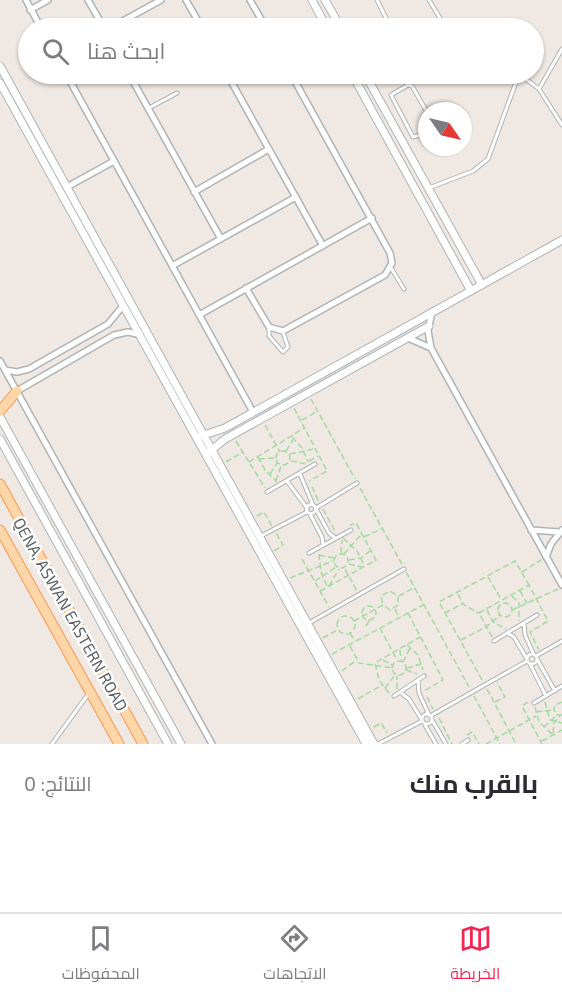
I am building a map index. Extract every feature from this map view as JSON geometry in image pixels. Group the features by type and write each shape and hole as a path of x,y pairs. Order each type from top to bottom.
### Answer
{"main road":[{"path":"0,411 17,391"},
{"name":"QENA, ASWAN EASTERN ROAD","path":"0,484 143,744"},
{"name":"QENA, ASWAN EASTERN ROAD","path":"0,531 119,744"}],"street":[{"path":"26,0 35,18"},
{"path":"30,10 48,0"},
{"path":"88,0 98,18"},
{"path":"128,18 161,0"},
{"path":"186,0 195,18"},
{"path":"250,0 260,18"},
{"path":"312,0 322,18"},
{"path":"325,0 335,18"},
{"path":"0,66 307,624 376,744"},
{"path":"0,83 366,744"},
{"path":"72,84 253,412"},
{"path":"134,84 221,239"},
{"path":"233,84 323,246"},
{"path":"246,288 269,327 283,331 382,277 391,268 390,253 297,84"},
{"path":"357,84 471,291"},
{"path":"372,84 482,285"},
{"path":"194,192 269,149"},
{"path":"67,187 114,161"},
{"path":"172,266 296,197"},
{"path":"199,315 372,219"},
{"path":"194,435 204,435 221,430 562,240"},
{"path":"5,370 17,372 29,369 108,324 122,307"},
{"path":"432,312 429,326 431,348 562,586"},
{"path":"206,456 232,435 429,326"},
{"path":"17,391 114,335 128,332 137,334"},
{"path":"408,338 431,348"},
{"path":"0,361 212,744"},
{"path":"0,417 181,744"},
{"path":"0,440 168,744"},
{"path":"531,530 561,531 546,557"}],"lane":[{"path":"377,0 386,18"},
{"path":"429,0 440,18"},
{"path":"544,80 562,49"},
{"path":"429,188 473,171 488,159 515,84"},
{"path":"532,84 539,89 562,125"},
{"path":"539,89 542,84"},
{"path":"418,136 413,137 391,97 408,85 414,88 422,102"},
{"path":"148,109 177,93"},
{"path":"393,123 402,118"},
{"path":"391,268 404,289"},
{"path":"269,327 269,336 284,352 288,347 283,331"},
{"path":"267,492 300,473 309,465 315,464"},
{"path":"300,473 300,479 329,533 338,536"},
{"path":"287,481 308,511 322,537 321,546"},
{"path":"260,536 321,505 357,483"},
{"path":"308,511 314,513 315,507"},
{"path":"309,553 351,530"},
{"path":"307,624 404,569"},
{"path":"494,641 537,615"},
{"path":"524,623 525,635 555,691"},
{"path":"508,632 516,640 546,696"},
{"path":"422,721 428,724 435,712 562,641"},
{"path":"528,661 535,664 536,656"},
{"path":"397,694 424,676"},
{"path":"418,680 419,693 446,744"},
{"path":"534,703 562,686"},
{"path":"52,744 90,691"},
{"path":"397,694 409,699 435,744"},
{"path":"376,744 422,721 424,715 430,717"},
{"path":"462,744 468,740"}],"path":[{"path":"291,402 327,471 308,481 338,536 351,545 361,558 364,567"},
{"path":"301,420 318,411"},
{"path":"262,419 280,452"},
{"path":"249,462 305,428"},
{"path":"232,435 267,492"},
{"path":"291,436 305,453 309,465"},
{"path":"285,452 294,439"},
{"path":"280,452 305,453 316,449"},
{"path":"276,458 280,452"},
{"path":"289,454 290,460"},
{"path":"309,465 319,455"},
{"path":"259,458 276,458"},
{"path":"259,458 269,475 281,484"},
{"path":"276,458 281,465"},
{"path":"276,481 281,465 290,460 309,465"},
{"path":"269,475 278,463"},
{"path":"320,591 376,560 356,523 338,536"},
{"path":"363,538 382,529"},
{"path":"289,579 308,569 334,560 362,534"},
{"path":"321,546 319,566 328,586"},
{"path":"345,567 348,562 361,558 370,551"},
{"path":"343,554 348,562 364,567"},
{"path":"319,555 334,560 338,568"},
{"path":"522,572 546,557"},
{"path":"302,559 330,611"},
{"path":"516,744 439,602 515,561 548,621 530,632 540,653"},
{"path":"315,582 338,568 345,567"},
{"path":"345,567 359,595"},
{"path":"328,586 338,568"},
{"path":"487,576 502,602"},
{"path":"479,613 529,585"},
{"path":"509,616 512,610 562,586"},
{"path":"398,596 415,587"},
{"path":"390,591 398,596 398,605 394,608 390,610 383,605 381,596 386,593 390,591"},
{"path":"519,591 527,604"},
{"path":"457,593 463,603 479,613 494,641"},
{"path":"512,596 509,603 512,610"},
{"path":"512,596 520,608 516,627"},
{"path":"357,608 368,606 370,601"},
{"path":"502,602 509,603"},
{"path":"500,615 498,610 502,602"},
{"path":"445,614 463,603"},
{"path":"354,621 383,605"},
{"path":"326,657 424,605"},
{"path":"368,606 375,610"},
{"path":"362,616 363,608"},
{"path":"394,608 399,618"},
{"path":"487,608 498,610"},
{"path":"487,608 494,622 508,632"},
{"path":"374,618 375,610"},
{"path":"408,614 443,680 424,691 452,744"},
{"path":"338,629 338,619 346,615 354,621"},
{"path":"460,640 486,627 500,615"},
{"path":"500,615 509,616"},
{"path":"362,616 369,620"},
{"path":"509,616 516,627"},
{"path":"366,626 369,620 379,619"},
{"path":"338,629 346,634 350,632 354,629 354,621"},
{"path":"380,628 398,661"},
{"path":"317,641 338,629"},
{"path":"350,632 355,642"},
{"path":"382,660 393,667 396,674 397,694 384,688 375,663 420,637"},
{"path":"349,645 359,663 375,667 393,667"},
{"path":"400,649 406,669 424,676 422,663 407,645"},
{"path":"402,661 411,648"},
{"path":"346,680 341,670 357,660"},
{"path":"393,667 398,661"},
{"path":"384,688 396,674 422,663"},
{"path":"494,703 505,697 495,679"},
{"path":"357,699 382,685"},
{"path":"546,696 545,711 550,720 554,723 562,723"},
{"path":"530,701 522,706 541,743 562,730"},
{"path":"561,716 557,715 554,710 555,705 562,702"},
{"path":"534,703 536,716 543,728 553,735"},
{"path":"535,712 554,710"},
{"path":"543,728 557,715"},
{"path":"486,744 536,716"},
{"path":"553,735 554,723 561,716"},
{"path":"373,727 381,723 390,738"}]}
